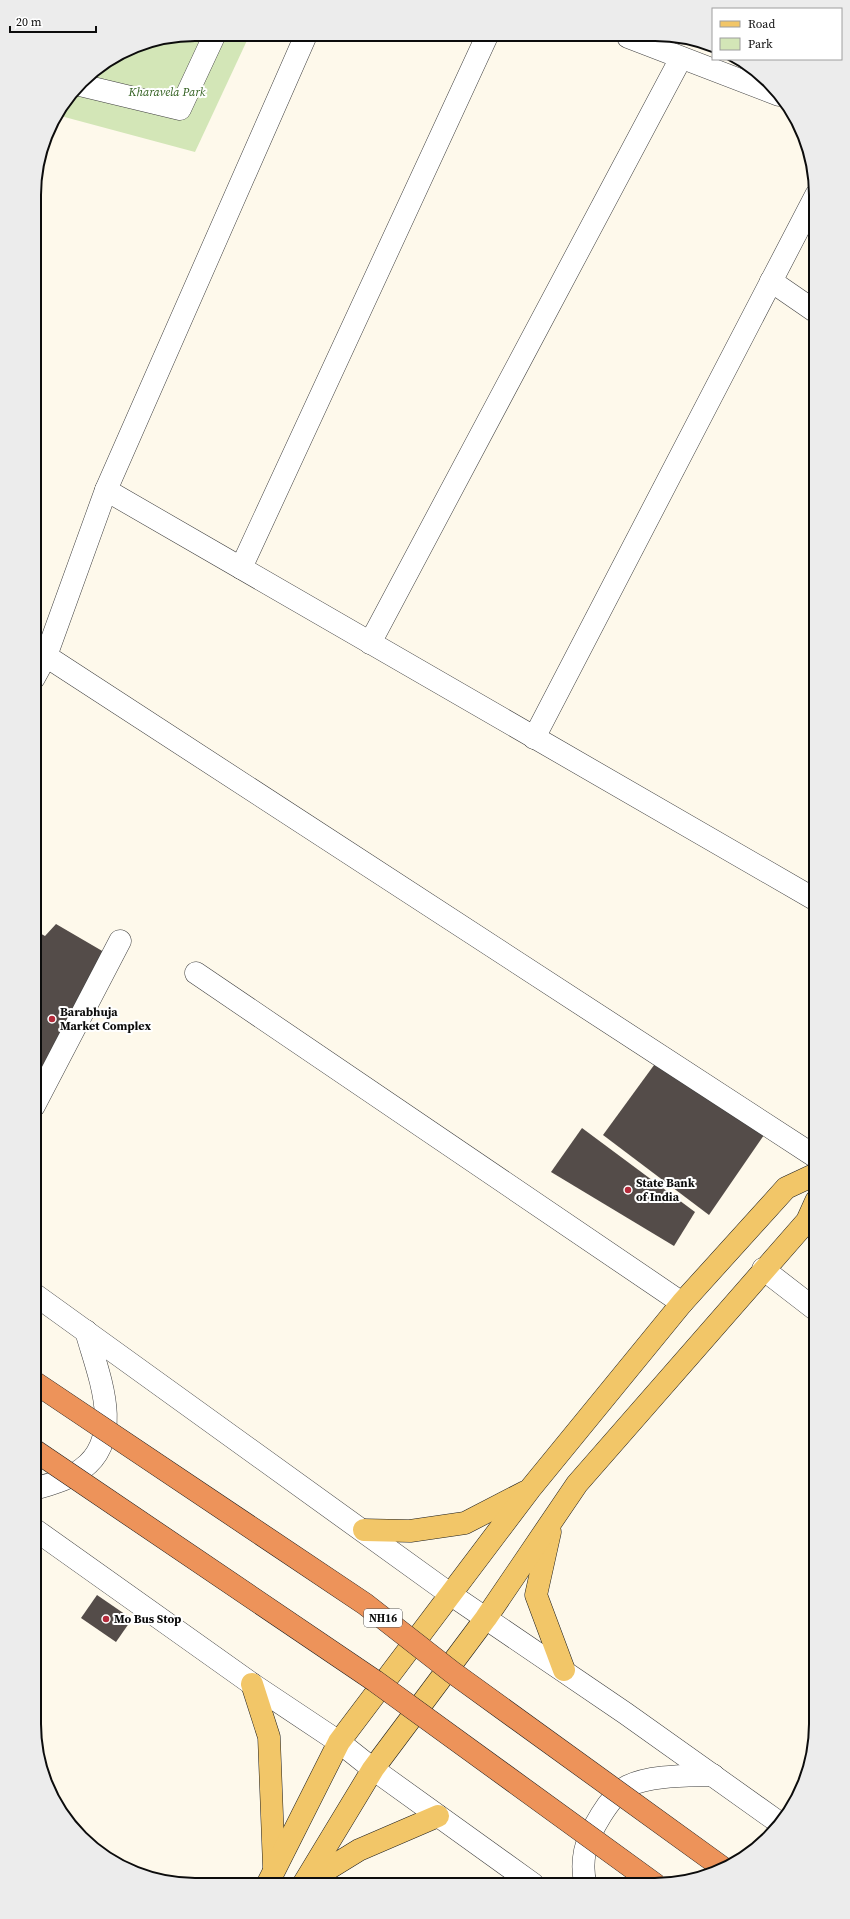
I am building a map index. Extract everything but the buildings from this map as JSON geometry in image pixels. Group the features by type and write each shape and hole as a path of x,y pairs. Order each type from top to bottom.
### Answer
{"highway":[{"name":"NH16","path":"41,1387 365,1604 452,1672 718,1864"},
{"path":"41,1455 375,1681 646,1878"}],"main road":[{"path":"271,1877 339,1742 530,1489 682,1304 786,1188 809,1177"},
{"path":"308,1878 373,1769 486,1618 577,1484 763,1269 807,1221 809,1217"},
{"path":"364,1530 410,1531 465,1523 530,1489"},
{"path":"553,1519 536,1595 564,1670"},
{"path":"252,1684 269,1738 271,1877"},
{"path":"313,1878 359,1850 438,1816"}],"street":[{"path":"86,86 180,109 212,41"},
{"path":"41,665 46,656 106,490 303,41"},
{"path":"241,568 485,41"},
{"path":"638,41 769,91"},
{"path":"370,643 681,58"},
{"path":"534,738 809,208"},
{"path":"771,281 809,307"},
{"path":"106,490 809,896"},
{"path":"46,656 809,1152"},
{"path":"41,1093 120,941"},
{"path":"196,974 682,1304"},
{"path":"763,1269 809,1305"},
{"path":"41,1299 364,1530 450,1594 564,1670 775,1821"},
{"path":"41,1487 60,1481 82,1469 98,1453 105,1435 106,1415 103,1392 86,1331"},
{"path":"41,1534 252,1684 339,1742 373,1769 525,1878"},
{"path":"586,1878 584,1853 588,1842 604,1810 621,1791 628,1786 645,1781 674,1777 713,1776"}],"green space":[{"name":"Kharavela Park","path":"185,41 247,41 195,152 63,117 79,93 93,79 109,67 145,49"}],"place":[{"name":"Barabhuja Market Complex","path":"52,1019"},
{"name":"State Bank of India","path":"628,1190"},
{"name":"Mo Bus Stop","path":"106,1619"}]}
